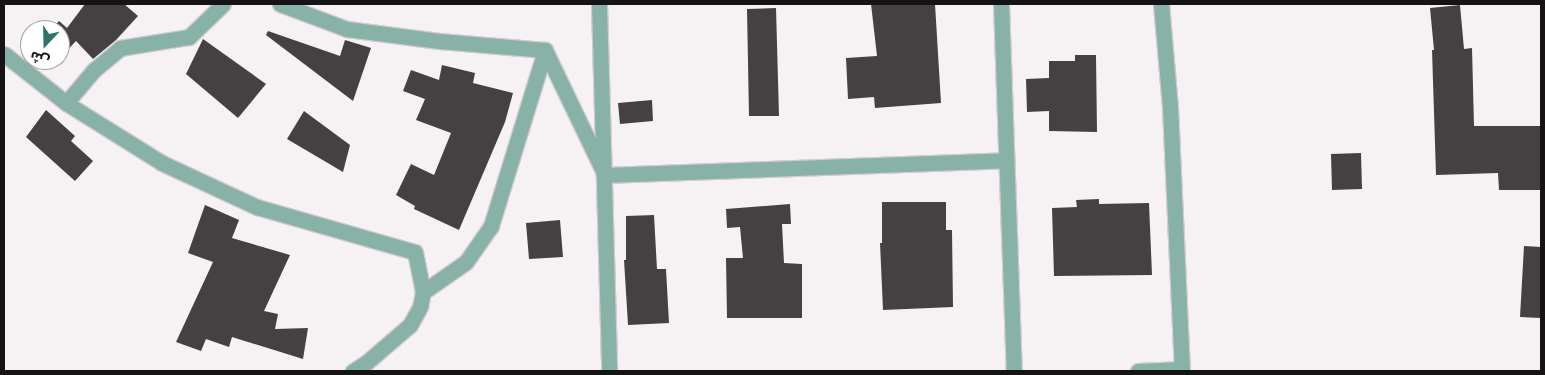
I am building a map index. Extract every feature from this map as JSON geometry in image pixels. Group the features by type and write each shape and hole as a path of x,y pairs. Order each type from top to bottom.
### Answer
{"street":[{"path":"66,103 94,70 120,48 189,37 223,4"},
{"path":"280,4 347,29 439,41 544,50"},
{"path":"599,4 609,371"},
{"path":"1001,4 1014,371"},
{"path":"1138,371 1182,370 1170,107 1161,4"},
{"path":"423,292 466,262 491,226 544,50"},
{"path":"544,50 605,175"},
{"path":"4,54 66,103 162,163 257,207 415,252 423,292 420,307 410,325 368,362 353,371"},
{"path":"605,175 1006,160"}],"building":[{"path":"85,4 124,4 138,16 116,40 93,59 76,41 70,47 70,24"},
{"path":"871,4 935,4 941,103 875,108 874,97 848,99 846,58 877,56"},
{"path":"1460,5 1464,49 1472,48 1474,126 1541,126 1541,190 1499,190 1498,173 1436,175 1432,50 1434,50 1430,8"},
{"path":"776,8 779,116 749,116 747,9"},
{"path":"268,31 340,56 345,40 371,48 353,101 266,35"},
{"path":"203,39 266,84 238,118 186,74"},
{"path":"1075,55 1096,55 1097,132 1049,131 1049,111 1027,112 1026,79 1049,78 1049,61 1075,61"},
{"path":"442,65 475,73 473,83 513,93 505,122 459,230 414,209 415,206 396,195 411,164 434,175 451,133 416,120 425,99 403,91 411,70 439,80"},
{"path":"652,100 653,121 620,124 618,103"},
{"path":"46,110 75,136 71,141 93,161 75,181 26,137"},
{"path":"304,111 350,145 343,172 287,139"},
{"path":"1361,153 1362,189 1332,190 1331,154"},
{"path":"1099,199 1099,204 1149,203 1152,275 1054,276 1052,208 1077,207 1076,200"},
{"path":"882,202 946,202 946,230 952,230 953,307 883,310 880,243 882,243"},
{"path":"790,204 791,224 782,224 784,263 802,264 802,318 727,318 726,258 743,258 740,227 727,228 726,209"},
{"path":"205,205 239,220 232,238 290,255 264,311 278,314 275,329 308,328 303,359 232,337 229,347 206,339 201,351 176,342 213,262 188,253"},
{"path":"654,215 657,269 666,269 669,323 628,325 624,260 626,260 626,216"},
{"path":"560,220 563,257 529,259 526,223"},
{"path":"1524,246 1541,247 1541,318 1520,317"}]}
